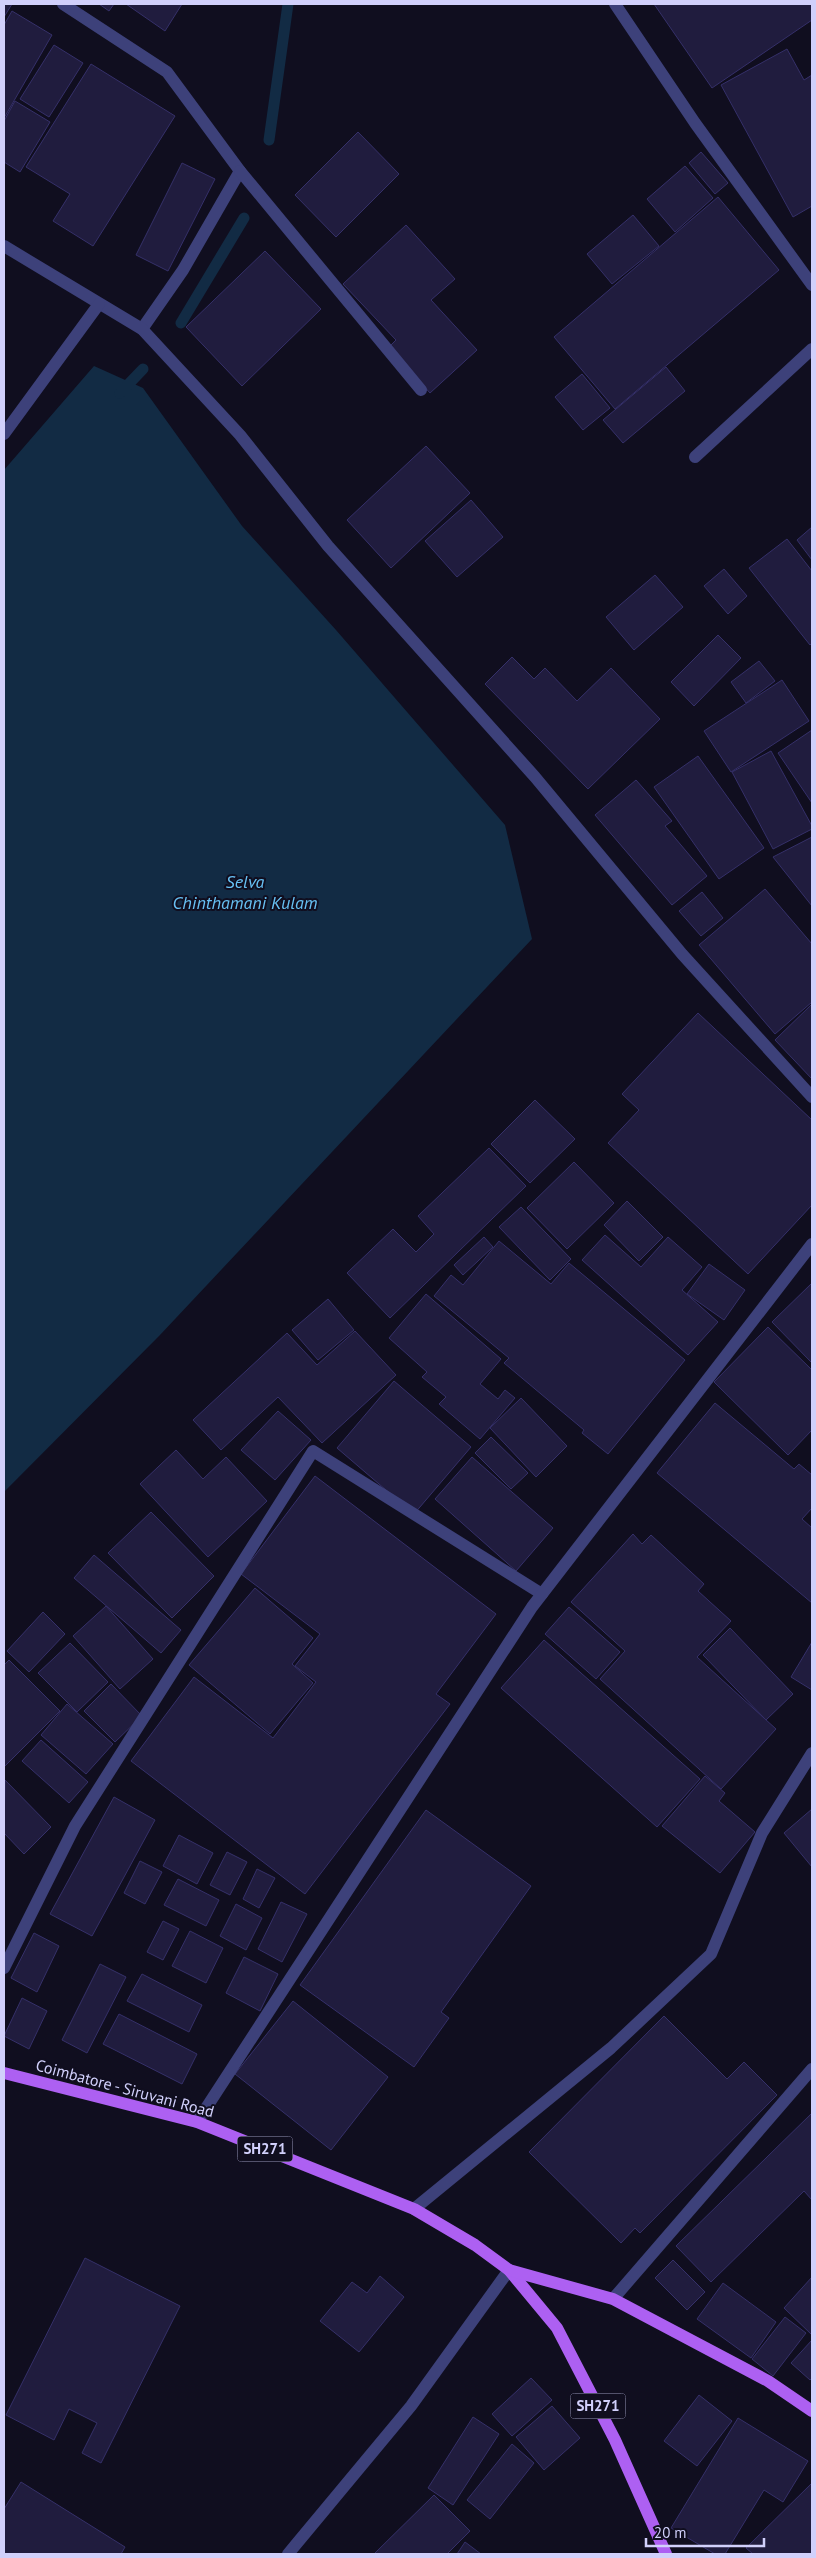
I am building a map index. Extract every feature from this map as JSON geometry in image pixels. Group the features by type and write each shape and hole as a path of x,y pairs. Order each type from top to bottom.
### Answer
{"main road":[{"name":"Coimbatore - Siruvani Road","path":"4,2073 197,2122 414,2209 475,2245 509,2270 557,2328 615,2440 666,2554"},
{"path":"509,2270 613,2300 768,2382 812,2411"}],"street":[{"path":"63,4 167,72 240,171 421,390"},
{"path":"615,4 695,123 812,285"},
{"path":"142,329 183,270 240,171"},
{"path":"4,246 142,329 240,435 328,546 535,777 682,954 812,1097"},
{"path":"4,434 99,304"},
{"path":"696,457 812,349"},
{"path":"197,2122 542,1594 812,1244"},
{"path":"4,1968 75,1826 313,1451 542,1594"},
{"path":"414,2209 611,2048 711,1954 762,1834 812,1753"},
{"path":"613,2300 812,2069"},
{"path":"288,2554 411,2406 509,2270"}],"water":[{"name":"Selva Chinthamani Kulam","path":"94,366 143,388 242,526 336,630 505,825 532,939 160,1335 4,1492 4,470"}],"building":[{"path":"4,4 12,4 4,17"},
{"path":"99,4 114,4 109,11"},
{"path":"126,4 182,4 165,31"},
{"path":"654,4 812,4 812,20 712,88"},
{"path":"12,11 52,35 4,118 4,25"},
{"path":"54,45 83,63 49,117 20,99"},
{"path":"787,49 804,80 812,75 812,206 793,217 721,85"},
{"path":"91,64 175,116 93,246 53,221 70,194 26,167"},
{"path":"15,101 50,122 20,172 4,162 4,121"},
{"path":"358,132 399,174 336,237 295,195"},
{"path":"701,152 728,183 715,194 689,163"},
{"path":"182,163 215,179 168,271 136,255"},
{"path":"685,166 713,198 675,232 647,199"},
{"path":"718,197 779,270 615,409 554,337"},
{"path":"633,215 659,246 612,284 587,254"},
{"path":"406,225 455,279 431,300 477,350 430,393 389,347 396,340 343,284"},
{"path":"265,251 321,309 242,386 186,327"},
{"path":"666,367 685,391 623,443 603,420"},
{"path":"582,374 610,408 583,430 555,397"},
{"path":"426,446 470,493 391,568 347,520"},
{"path":"471,500 503,537 457,577 425,541"},
{"path":"812,527 812,560 797,540"},
{"path":"787,539 812,571 812,643 810,645 749,568"},
{"path":"724,569 747,596 728,614 704,586"},
{"path":"655,575 683,607 634,650 606,617"},
{"path":"718,635 741,658 694,706 671,682"},
{"path":"512,657 534,679 545,668 577,701 611,668 660,719 588,789 485,684"},
{"path":"759,661 775,681 746,703 731,682"},
{"path":"782,680 809,721 731,772 704,731"},
{"path":"812,730 812,803 778,753"},
{"path":"771,751 812,826 812,829 773,849 732,772"},
{"path":"698,756 764,848 719,879 654,787"},
{"path":"636,780 672,821 665,826 707,876 672,905 595,815"},
{"path":"812,837 812,906 773,857"},
{"path":"765,889 812,944 812,1002 775,1034 699,945"},
{"path":"702,892 723,918 701,936 679,911"},
{"path":"812,1004 812,1079 775,1040"},
{"path":"698,1013 812,1120 812,1205 748,1274 608,1143 639,1110 622,1094"},
{"path":"535,1100 575,1139 530,1183 491,1144"},
{"path":"489,1148 526,1186 390,1318 347,1273 393,1229 416,1252 434,1234 418,1216"},
{"path":"574,1162 614,1203 567,1249 527,1208"},
{"path":"627,1201 663,1237 639,1261 604,1225"},
{"path":"521,1207 571,1259 550,1280 499,1227"},
{"path":"605,1235 641,1267 668,1237 702,1267 682,1290 718,1322 688,1355 582,1260"},
{"path":"484,1237 493,1247 463,1275 454,1265"},
{"path":"499,1241 551,1284 569,1263 685,1360 608,1454 582,1433 584,1430 504,1363 509,1358 434,1296 451,1275 463,1285"},
{"path":"709,1264 745,1290 724,1320 687,1294"},
{"path":"812,1283 812,1363 772,1322"},
{"path":"426,1294 501,1359 480,1384 498,1399 505,1390 515,1398 480,1439 439,1404 446,1397 422,1377 427,1372 389,1338"},
{"path":"328,1299 354,1330 318,1360 292,1330"},
{"path":"768,1327 812,1370 812,1430 788,1455 714,1382"},
{"path":"355,1331 396,1375 322,1443 278,1397 221,1450 193,1420 287,1333 317,1365"},
{"path":"394,1381 471,1447 414,1514 337,1448"},
{"path":"521,1398 567,1446 536,1477 490,1428"},
{"path":"715,1403 794,1469 799,1464 812,1475 812,1508 802,1519 812,1528 812,1603 657,1473"},
{"path":"278,1411 311,1440 275,1480 241,1450"},
{"path":"491,1437 528,1473 511,1489 475,1453"},
{"path":"176,1450 203,1479 226,1457 267,1501 208,1557 140,1484"},
{"path":"472,1457 553,1528 516,1571 435,1499"},
{"path":"315,1476 496,1614 436,1694 450,1704 305,1894 131,1761 194,1677 273,1738 316,1682 295,1666 320,1634 241,1574"},
{"path":"151,1512 214,1576 172,1618 108,1553"},
{"path":"633,1534 642,1544 651,1535 704,1584 698,1591 731,1621 697,1657 776,1729 721,1789 600,1679 625,1651 571,1602"},
{"path":"94,1555 181,1630 161,1653 74,1578"},
{"path":"255,1588 313,1638 292,1664 313,1683 270,1734 189,1665"},
{"path":"106,1606 153,1659 120,1689 73,1636"},
{"path":"569,1607 620,1652 596,1679 545,1634"},
{"path":"43,1612 65,1634 29,1672 7,1651"},
{"path":"730,1628 793,1694 766,1720 703,1655"},
{"path":"544,1640 700,1779 657,1827 501,1688"},
{"path":"812,1642 812,1690 791,1677"},
{"path":"70,1643 108,1682 77,1712 38,1673"},
{"path":"9,1660 60,1711 4,1767 4,1665"},
{"path":"111,1684 142,1716 115,1742 84,1711"},
{"path":"67,1704 113,1744 86,1774 41,1735"},
{"path":"41,1740 88,1782 69,1803 22,1761"},
{"path":"705,1776 725,1793 719,1801 755,1832 720,1873 662,1826"},
{"path":"5,1780 51,1827 24,1854 4,1833"},
{"path":"114,1797 155,1820 92,1936 50,1914"},
{"path":"812,1809 812,1867 784,1833"},
{"path":"426,1810 531,1886 441,2012 449,2018 414,2067 300,1985"},
{"path":"179,1835 213,1853 197,1884 163,1866"},
{"path":"227,1852 247,1862 230,1895 210,1885"},
{"path":"140,1861 162,1872 145,1904 124,1893"},
{"path":"257,1869 275,1878 259,1908 243,1899"},
{"path":"178,1879 219,1900 206,1926 164,1905"},
{"path":"281,1902 307,1914 282,1962 258,1949"},
{"path":"236,1904 262,1918 246,1950 220,1936"},
{"path":"163,1921 179,1929 163,1960 147,1952"},
{"path":"190,1931 223,1948 206,1983 172,1966"},
{"path":"34,1933 59,1946 37,1992 11,1978"},
{"path":"244,1957 278,1974 260,2011 226,1993"},
{"path":"100,1964 126,1977 87,2053 62,2040"},
{"path":"142,1974 202,2005 189,2032 127,2001"},
{"path":"22,1998 47,2011 29,2049 4,2036"},
{"path":"293,2001 388,2077 331,2150 235,2074"},
{"path":"119,2014 197,2054 182,2084 103,2044"},
{"path":"664,2016 727,2079 744,2062 777,2095 640,2233 635,2228 621,2243 529,2152"},
{"path":"812,2113 812,2200 804,2191 711,2282 676,2246"},
{"path":"85,2258 180,2306 101,2463 82,2453 97,2423 69,2409 54,2440 6,2415"},
{"path":"673,2260 705,2292 687,2310 655,2278"},
{"path":"380,2276 404,2297 359,2352 320,2321 352,2282 367,2293"},
{"path":"812,2277 812,2335 784,2308"},
{"path":"723,2283 776,2322 751,2358 697,2319"},
{"path":"785,2317 806,2333 773,2376 752,2359"},
{"path":"812,2340 812,2378 810,2380 791,2363"},
{"path":"531,2378 552,2400 512,2436 492,2414"},
{"path":"699,2395 732,2421 697,2466 664,2441"},
{"path":"552,2406 580,2438 544,2470 516,2437"},
{"path":"473,2417 499,2434 453,2505 428,2488"},
{"path":"738,2418 808,2461 783,2502 764,2490 725,2554 715,2554 671,2528"},
{"path":"512,2444 534,2463 490,2519 467,2500"},
{"path":"21,2482 125,2547 121,2554 4,2554 4,2509"},
{"path":"812,2483 812,2554 753,2554 746,2548"},
{"path":"434,2495 470,2531 447,2554 374,2554"},
{"path":"465,2542 481,2554 457,2554"}],"waterway":[{"path":"269,140 288,4"},
{"path":"181,323 244,218"},
{"path":"120,393 143,369"}]}
